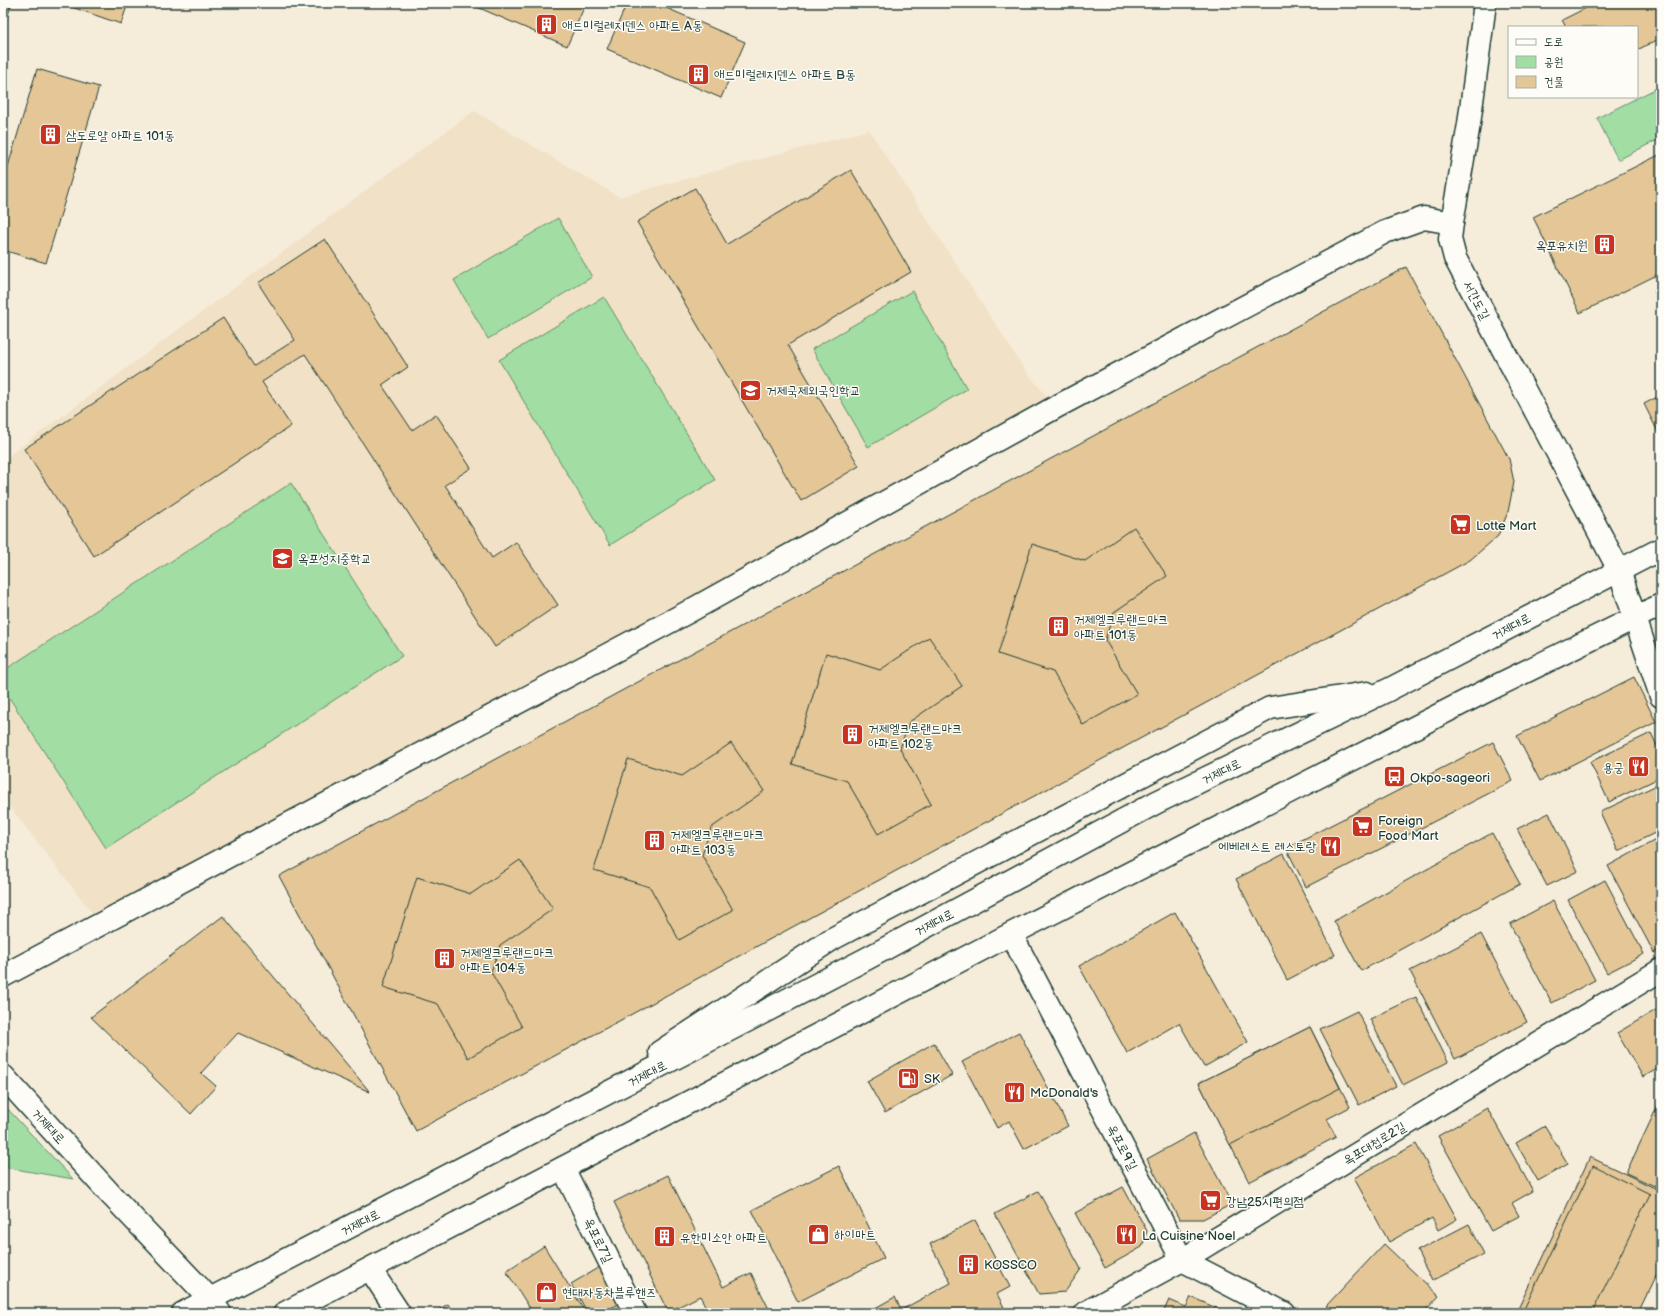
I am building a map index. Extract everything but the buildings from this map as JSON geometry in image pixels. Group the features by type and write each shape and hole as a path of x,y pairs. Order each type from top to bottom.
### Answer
{"street":[{"name":"서간도길","path":"1485,3 1469,124 1450,239 1455,258 1619,570 1661,696"},
{"path":"3,976 688,612 1056,407 1385,232 1424,218 1452,223"},
{"name":"거제대로","path":"183,1313 215,1306 561,1117 866,959 1157,802 1388,690 1661,549"},
{"path":"285,1313 1011,934 1473,698 1661,605"},
{"path":"561,1117 832,939 1270,708 1388,690"},
{"name":"옥포로9길","path":"1011,934 1182,1260"},
{"name":"옥포대첩로2길","path":"1085,1313 1182,1260 1661,970"},
{"name":"거제대로","path":"3,1076 215,1306"},
{"name":"옥포로7길","path":"563,1168 635,1313"},
{"path":"1182,1260 1284,1313"},
{"path":"370,1269 399,1313"}],"shaded area":[{"path":"474,111 619,197 869,130 1027,373 1056,407 101,924 3,798 3,466 10,455"}],"green space":[{"path":"1661,86 1661,138 1618,160 1597,118"},
{"path":"558,218 592,277 488,339 454,280"},
{"path":"912,291 967,389 868,447 812,349"},
{"path":"604,297 715,480 610,545 499,360"},
{"path":"291,483 402,656 106,848 3,688 3,671"},
{"path":"3,1104 73,1179 3,1167"}],"place":[{"name":"애드미럴레지덴스 아파트 A동","path":"547,25"},
{"name":"애드미럴레지덴스 아파트 B동","path":"698,74"},
{"name":"삼도로얄 아파트 101동","path":"51,135"},
{"name":"옥포유치원","path":"1604,245"},
{"name":"거제국제외국인학교","path":"750,390"},
{"name":"Lotte Mart","path":"1461,525"},
{"name":"옥포성지중학교","path":"282,558"},
{"name":"거제엘크루랜드마크 아파트 101동","path":"1058,626"},
{"name":"거제엘크루랜드마크 아파트 102동","path":"853,735"},
{"name":"용궁","path":"1639,767"},
{"name":"Okpo-sageori","path":"1394,777"},
{"name":"Foreign Food Mart","path":"1362,827"},
{"name":"거제엘크루랜드마크 아파트 103동","path":"655,841"},
{"name":"에베레스트 레스토랑","path":"1331,846"},
{"name":"거제엘크루랜드마크 아파트 104동","path":"444,959"},
{"name":"SK","path":"909,1078"},
{"name":"McDonald's","path":"1014,1092"},
{"name":"강남25시편의점","path":"1211,1201"},
{"name":"하이마트","path":"818,1234"},
{"name":"La Cuisine Noel","path":"1127,1235"},
{"name":"유한미소안 아파트","path":"665,1237"},
{"name":"KOSSCO","path":"969,1264"},
{"name":"현대자동차블루핸즈","path":"546,1292"}]}
